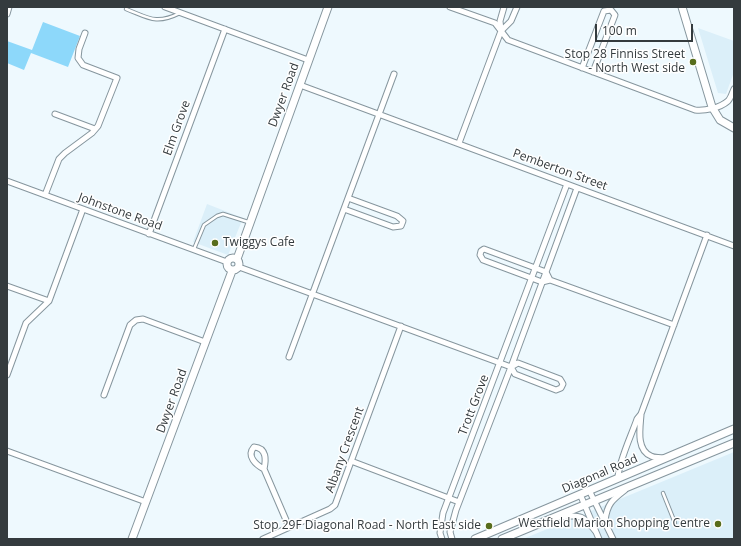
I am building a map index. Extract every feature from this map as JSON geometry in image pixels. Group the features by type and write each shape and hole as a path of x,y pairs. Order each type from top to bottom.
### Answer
{"street":[{"path":"7,14 9,7"},
{"path":"165,7 308,60"},
{"name":"Dwyer Road","path":"237,259 328,7"},
{"path":"450,7 495,23 508,40 695,110 704,110 719,106 729,100 734,89"},
{"path":"501,31 500,21 504,7"},
{"path":"458,143 501,31 511,21 517,7"},
{"path":"682,7 712,107 720,120 734,128"},
{"path":"582,68 604,11 611,10 615,15 593,72"},
{"name":"Elm Grove","path":"149,234 225,29"},
{"path":"45,195 58,159 98,126 120,77 83,65 78,58 79,49 85,33"},
{"path":"289,357 394,74"},
{"name":"Pemberton Street","path":"300,85 734,246"},
{"path":"55,114 95,129"},
{"name":"Johnstone Road","path":"7,181 227,262"},
{"name":"Trott Grove","path":"442,539 440,533 443,513 501,363 567,184"},
{"name":"Trott Grove","path":"452,539 450,532 459,502 577,188"},
{"path":"344,209 393,227 401,226 403,224 403,221 397,216 348,198"},
{"path":"7,375 26,323 49,302 83,210"},
{"path":"666,458 652,457 646,453 642,447 639,437 641,414 707,236"},
{"path":"550,280 546,272 486,250 481,251 480,257 483,260 532,279 542,282 550,280 674,325"},
{"path":"232,258 237,259 239,267 232,271 227,266 227,262 232,258"},
{"path":"239,267 501,363 511,367 515,374 556,390 561,388 563,384 560,379 518,363 511,367"},
{"name":"Dwyer Road","path":"132,539 232,271"},
{"path":"7,286 49,302"},
{"path":"104,395 130,325 136,320 143,319 205,342"},
{"name":"Albany Crescent","path":"263,539 330,509 335,505 401,326"},
{"path":"618,478 620,465 637,419 641,414"},
{"name":"Diagonal Road","path":"475,539 734,429"},
{"name":"Diagonal Road","path":"502,539 734,443"},
{"path":"7,451 146,502"},
{"path":"351,461 459,502"},
{"path":"264,469 289,528"},
{"path":"605,521 608,507 612,500 632,486"},
{"path":"589,490 613,539"},
{"path":"580,494 599,539"},
{"path":"551,519 567,516 583,517 596,532"}],"lane":[{"path":"126,9 155,20 169,19 181,13"},
{"path":"194,250 204,225 217,216 224,214 250,223"},
{"path":"663,493 675,523"}],"shaded area":[{"path":"43,22 80,36 68,67 31,53 24,70 7,63 7,41 32,50"},
{"path":"698,28 734,41 734,72 726,94 718,93"},
{"path":"207,204 243,218 228,255 193,242"},
{"path":"734,452 734,539 523,539"}],"place":[{"name":"Stop 28 Finniss Street - North West side","path":"693,62"},
{"name":"Twiggys Cafe","path":"215,243"},
{"name":"Westfield Marion Shopping Centre","path":"718,524"},
{"name":"Stop 29F Diagonal Road - North East side","path":"489,526"}]}
